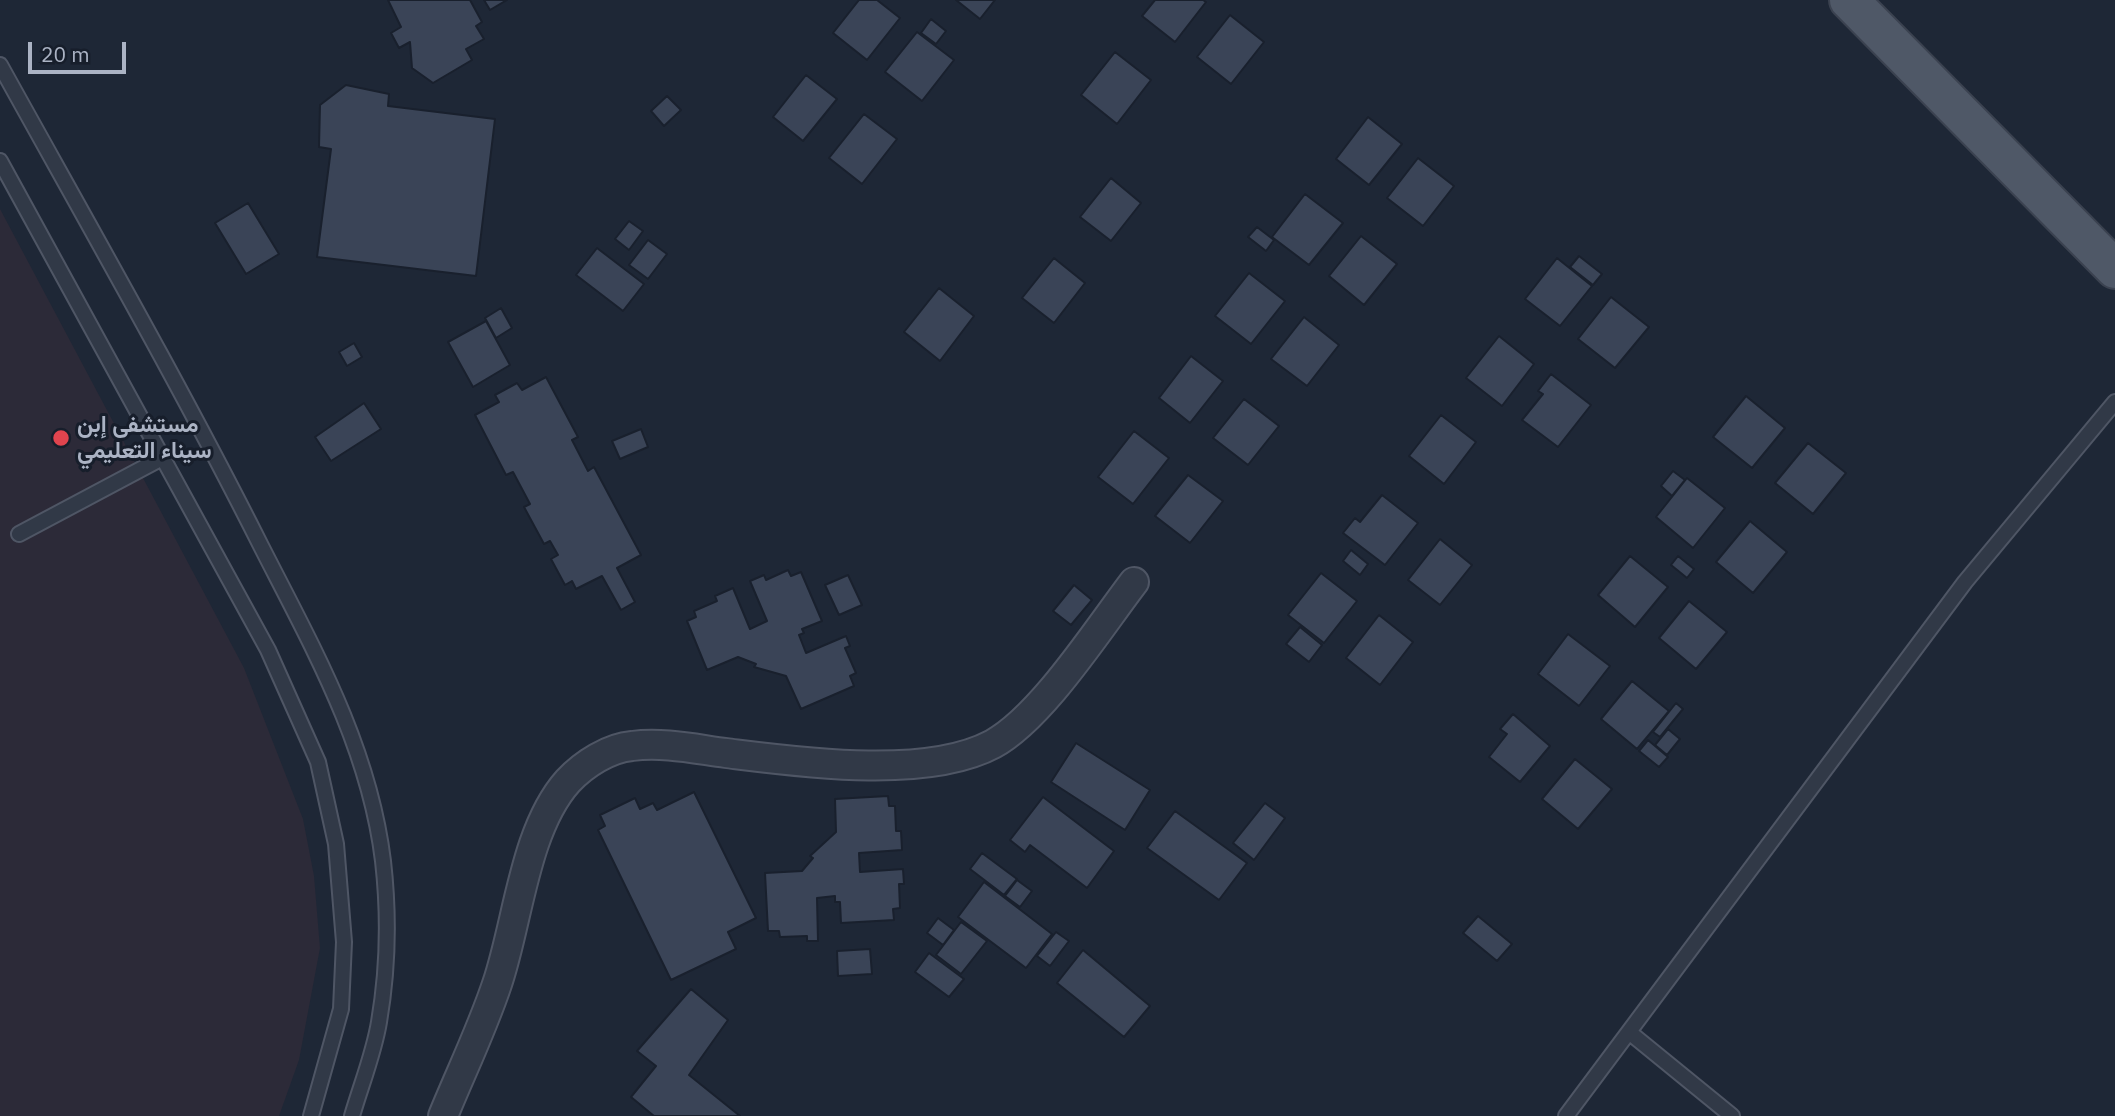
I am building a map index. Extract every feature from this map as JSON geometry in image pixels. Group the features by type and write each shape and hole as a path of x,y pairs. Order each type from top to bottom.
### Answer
{"main road":[{"path":"1849,0 2115,269"}],"street":[{"path":"443,1116 498,983 520,893 549,807 569,780 597,758 629,746 664,745 773,758 890,766 965,754 992,745 1028,720 1134,582"}],"lane":[{"path":"0,65 217,459 337,694 354,737 370,787 383,861 388,947 379,1024 352,1116"},
{"path":"0,161 268,650 318,762 336,844 344,942 341,1009 317,1103 311,1116"},
{"path":"1566,1116 1965,582 2115,402"},
{"path":"19,534 162,458"},
{"path":"1629,1032 1732,1116"}],"shaded area":[{"name":"مستشفى إبن سيناء التعليمي","path":"0,209 244,668 303,819 314,876 320,948 299,1060 279,1116 0,1116"}],"building":[{"path":"388,0 470,0 482,22 476,26 484,39 466,49 472,60 433,83 412,68 410,42 399,48 391,33 401,27"},
{"path":"484,0 507,0 490,10"},
{"path":"859,0 877,0 900,18 867,60 833,33"},
{"path":"956,0 995,0 980,19"},
{"path":"1155,0 1206,2 1175,42 1142,16"},
{"path":"1230,15 1264,42 1231,84 1197,57"},
{"path":"931,19 946,31 936,44 921,33"},
{"path":"917,32 954,60 922,101 885,72"},
{"path":"1115,52 1151,80 1117,124 1081,95"},
{"path":"806,75 837,99 803,141 773,117"},
{"path":"346,85 389,94 388,106 495,119 476,276 317,257 331,149 319,147 320,105"},
{"path":"667,96 681,110 664,126 651,111"},
{"path":"864,114 897,139 862,184 829,158"},
{"path":"1368,117 1402,144 1369,185 1336,159"},
{"path":"1418,158 1454,186 1423,226 1387,198"},
{"path":"1111,178 1141,203 1111,241 1080,217"},
{"path":"1305,194 1343,223 1309,265 1272,237"},
{"path":"248,203 279,254 246,274 215,223"},
{"path":"629,221 643,231 629,250 615,239"},
{"path":"1257,227 1274,240 1266,251 1248,237"},
{"path":"1361,236 1397,264 1364,305 1329,276"},
{"path":"648,240 667,254 648,279 629,265"},
{"path":"597,248 644,284 623,311 576,275"},
{"path":"1579,256 1602,274 1593,285 1570,267"},
{"path":"1054,258 1085,283 1054,323 1022,298"},
{"path":"1557,258 1592,286 1560,326 1525,299"},
{"path":"1249,273 1285,301 1251,344 1215,316"},
{"path":"939,288 974,316 940,361 904,332"},
{"path":"1611,297 1649,327 1615,368 1578,339"},
{"path":"501,308 512,328 496,338 485,318"},
{"path":"1304,317 1339,345 1307,386 1271,359"},
{"path":"486,321 510,365 473,387 448,342"},
{"path":"1499,336 1534,364 1502,406 1466,378"},
{"path":"354,343 362,357 347,366 339,352"},
{"path":"1191,356 1223,381 1190,423 1159,398"},
{"path":"1551,374 1591,405 1558,447 1522,420 1543,394 1538,391"},
{"path":"546,377 578,437 572,440 588,471 594,467 641,555 617,568 635,602 621,610 602,576 576,589 572,581 565,585 551,559 558,555 550,541 544,544 524,507 530,504 513,472 506,475 475,415 499,402 495,395 517,383 522,390"},
{"path":"1746,396 1785,428 1752,468 1713,437"},
{"path":"1244,399 1279,426 1248,465 1213,438"},
{"path":"364,403 381,429 331,461 315,437"},
{"path":"1441,415 1476,442 1444,484 1409,456"},
{"path":"641,429 648,447 620,459 612,441"},
{"path":"1134,431 1169,458 1133,504 1098,477"},
{"path":"1808,443 1846,473 1813,514 1775,483"},
{"path":"1673,471 1685,480 1672,496 1661,486"},
{"path":"1188,475 1223,501 1190,543 1155,516"},
{"path":"1687,478 1725,508 1693,548 1656,517"},
{"path":"1382,495 1418,523 1385,565 1343,533 1355,518 1360,522"},
{"path":"1750,521 1787,552 1753,593 1716,562"},
{"path":"1440,539 1472,565 1440,605 1408,580"},
{"path":"1351,550 1368,564 1360,575 1343,561"},
{"path":"1630,556 1668,587 1635,627 1598,595"},
{"path":"1678,556 1694,569 1687,578 1671,565"},
{"path":"788,570 791,576 801,572 822,621 802,629 804,633 799,635 806,653 846,636 850,646 845,648 856,673 850,676 854,686 801,709 786,676 754,667 756,664 738,657 707,670 687,621 696,617 694,611 717,601 715,596 733,588 750,629 767,621 750,581 764,575 766,580"},
{"path":"1321,573 1357,601 1324,643 1288,615"},
{"path":"848,575 862,605 839,615 825,585"},
{"path":"1074,585 1092,600 1071,625 1053,611"},
{"path":"1689,601 1727,632 1696,669 1659,638"},
{"path":"1379,615 1413,642 1380,685 1346,658"},
{"path":"1300,627 1322,645 1309,662 1286,644"},
{"path":"1568,634 1610,666 1579,706 1538,674"},
{"path":"1632,681 1669,711 1637,749 1601,719"},
{"path":"1676,703 1683,709 1660,737 1653,732"},
{"path":"1513,714 1550,746 1520,782 1489,757 1507,734 1500,729"},
{"path":"1668,729 1680,739 1667,755 1655,745"},
{"path":"1648,740 1668,757 1659,767 1639,751"},
{"path":"1076,743 1150,790 1125,830 1051,782"},
{"path":"1575,759 1612,789 1578,829 1542,799"},
{"path":"694,792 756,918 728,932 736,949 671,980 598,830 605,826 600,815 635,798 640,809 653,803 657,810"},
{"path":"888,796 889,806 895,806 896,831 901,831 902,850 859,853 860,872 903,869 904,884 899,884 900,908 893,909 894,920 841,923 840,902 835,902 835,896 817,898 818,941 807,941 807,936 780,937 779,931 768,931 765,873 802,871 813,858 810,856 836,832 835,799"},
{"path":"1043,797 1114,851 1087,888 1030,845 1025,852 1010,840"},
{"path":"1265,803 1285,818 1254,860 1233,843"},
{"path":"1175,811 1247,863 1219,900 1147,848"},
{"path":"982,853 1017,879 1004,895 970,869"},
{"path":"1017,880 1032,891 1020,907 1005,896"},
{"path":"984,882 1052,934 1026,968 958,917"},
{"path":"1478,916 1512,944 1497,961 1463,933"},
{"path":"938,918 954,930 943,945 927,933"},
{"path":"961,922 987,941 961,974 936,955"},
{"path":"1056,932 1069,941 1050,966 1037,956"},
{"path":"870,949 872,974 838,976 837,951"},
{"path":"1083,950 1150,1006 1124,1037 1057,983"},
{"path":"929,953 964,979 949,997 915,972"},
{"path":"691,989 728,1020 689,1075 740,1116 654,1116 631,1097 656,1066 637,1051"}],"place":[{"name":"مستشفى إبن سيناء التعليمي","path":"61,438"}]}
